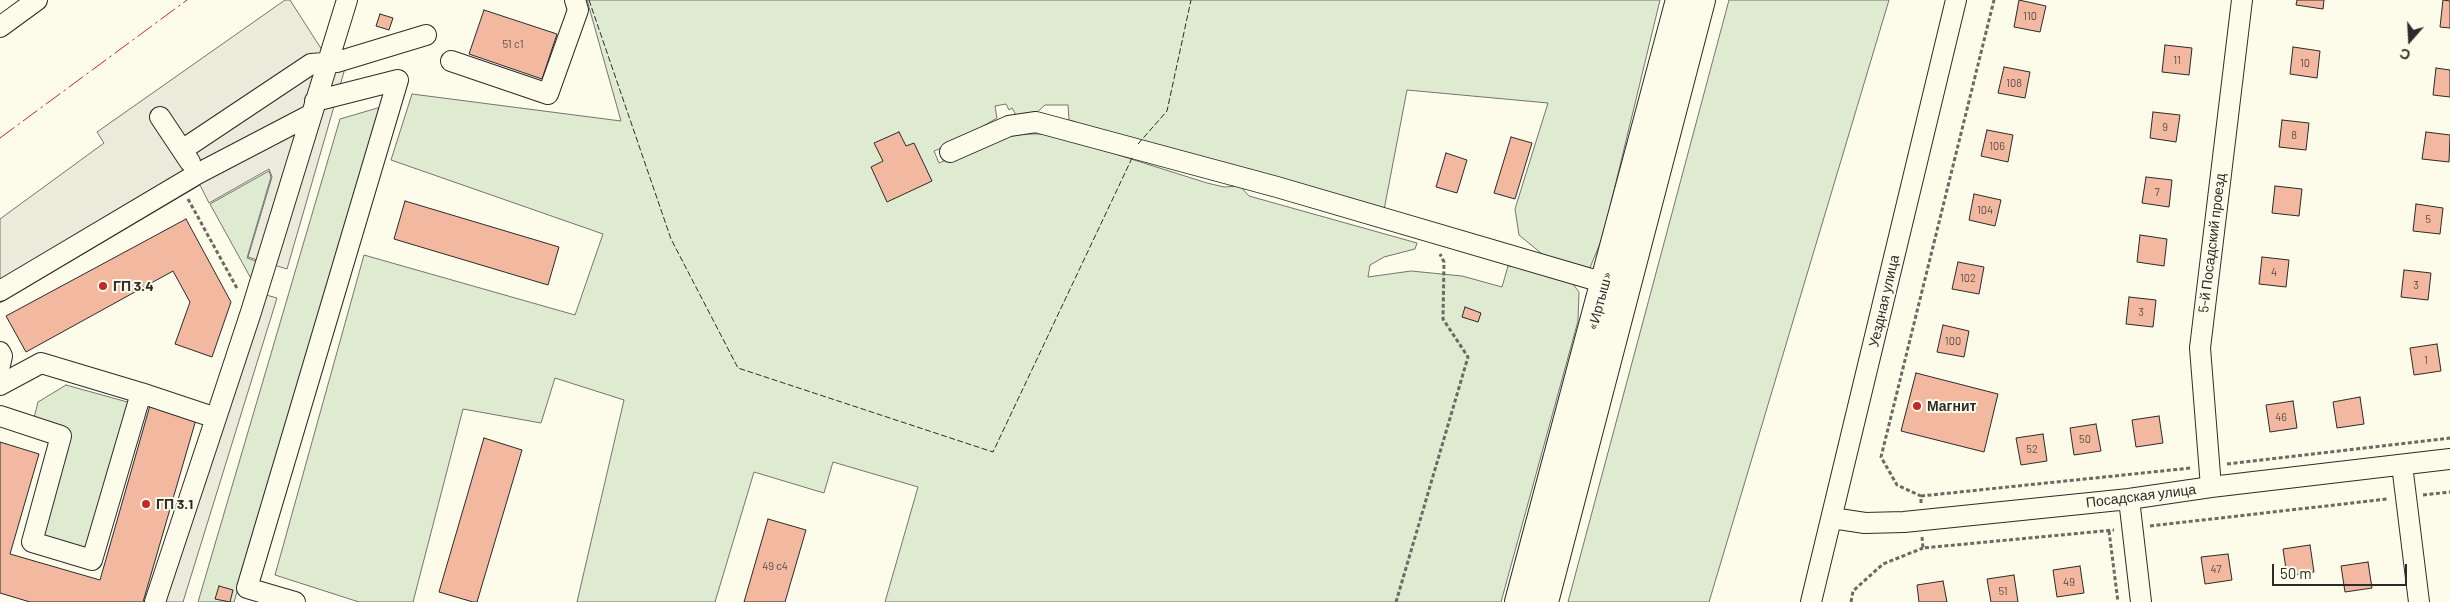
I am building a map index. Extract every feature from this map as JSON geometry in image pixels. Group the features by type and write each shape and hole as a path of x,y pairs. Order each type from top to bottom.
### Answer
{"highway":[{"name":"«Иртыш»","path":"1519,602 1680,0"},
{"name":"«Иртыш»","path":"1544,602 1701,0"}],"street":[{"path":"0,27 37,0"},
{"path":"155,602 251,312 312,108 347,0"},
{"path":"451,61 548,94 578,10 575,0"},
{"name":"Уездная улица","path":"1811,602 1956,0"},
{"name":"5-й Посадский проезд","path":"2212,486 2200,348 2242,0"},
{"path":"182,150 311,64 326,64 426,35"},
{"path":"0,291 312,108 398,80 247,588 295,602"},
{"path":"160,117 182,150 189,180"},
{"path":"950,152 1008,126 1036,122 1428,230 1605,283"},
{"path":"0,352 2,356 0,365"},
{"path":"0,385 40,363 216,418"},
{"path":"0,416 61,436 32,542 92,560 141,393"},
{"name":"Посадская улица","path":"1832,518 1865,523 1920,520 2129,499 2212,486 2450,460"},
{"path":"2402,464 2419,602"},
{"path":"2129,499 2141,602"}],"path":[{"path":"1994,0 1881,457 1897,485 1921,496 2210,466 2450,438"},
{"path":"189,180 251,312"},
{"path":"1396,602 1468,357 1443,319 1444,262 1428,230"},
{"path":"1851,602 1854,591 1883,564 1923,548 2109,531 2450,492"},
{"path":"1921,496 1920,520 1923,548"},
{"path":"2109,531 2118,602"}],"green space":[{"path":"587,0 1660,0 1603,236 1587,275 1553,263 1519,235 1515,209 1548,103 1407,90 1384,210 1078,127 1076,122 1069,120 1068,105 1045,105 1034,115 1016,115 1012,108 1009,110 1006,104 995,106 997,118 954,143 934,151 939,163 993,140 1021,134 1052,134 1207,183 1224,187 1240,186 1249,196 1417,243 1415,249 1384,257 1370,265 1368,277 1411,271 1462,276 1502,287 1508,266 1530,268 1569,279 1579,292 1578,321 1501,602 885,602 918,487 833,462 824,493 754,472 715,602 577,602 624,400 555,378 541,423 463,409 413,602 359,602 275,575 364,255 575,315 603,234 391,160 412,94 621,121"},
{"path":"1729,0 1889,0 1709,602 1568,602"},
{"path":"381,107 234,602 198,602 340,119"},
{"path":"269,171 271,177 247,258 261,263 254,284 210,204"},
{"path":"66,385 131,403 87,553 43,539 70,432 34,418 38,402"}],"shaded area":[{"path":"285,0 290,0 322,50 348,58 287,269 248,257 272,177 269,169 209,203 200,185 0,303 0,219 104,143 97,132"},
{"path":"248,290 277,298 183,602 148,602"}],"building":[{"path":"2019,0 2046,6 2040,32 2014,27"},
{"path":"2297,0 2324,0 2323,9 2296,5"},
{"path":"2443,0 2450,1 2450,28 2440,27"},
{"path":"484,10 557,34 542,79 469,54"},
{"path":"380,14 393,18 389,30 376,26"},
{"path":"2165,45 2192,48 2189,75 2162,72"},
{"path":"2293,47 2320,51 2317,78 2290,74"},
{"path":"2004,67 2030,72 2025,98 1998,93"},
{"path":"2436,68 2450,70 2450,97 2433,95"},
{"path":"2153,112 2180,115 2176,142 2150,138"},
{"path":"2282,120 2309,123 2306,150 2279,147"},
{"path":"1987,130 2013,135 2008,162 1981,156"},
{"path":"899,132 906,146 914,143 932,181 887,202 871,167 883,161 874,143"},
{"path":"2426,132 2450,135 2449,162 2422,159"},
{"path":"1511,137 1532,143 1515,199 1494,193"},
{"path":"1446,153 1467,160 1457,193 1436,187"},
{"path":"2146,177 2172,180 2169,207 2142,203"},
{"path":"2275,186 2302,189 2299,216 2272,213"},
{"path":"1974,194 2001,200 1995,226 1969,220"},
{"path":"405,201 559,247 548,285 394,239"},
{"path":"2416,204 2443,208 2440,234 2413,231"},
{"name":"ГП 3.4","path":"186,219 231,302 212,357 175,344 190,302 173,271 26,352 6,316"},
{"path":"2140,235 2167,239 2164,266 2137,262"},
{"path":"2262,257 2289,260 2286,287 2259,284"},
{"path":"1958,262 1984,267 1979,294 1952,289"},
{"path":"2404,270 2431,273 2428,300 2401,297"},
{"path":"2129,297 2156,300 2153,327 2126,324"},
{"path":"1465,307 1481,313 1478,322 1462,317"},
{"path":"1943,325 1969,331 1964,357 1937,352"},
{"path":"2437,344 2441,371 2414,375 2410,348"},
{"path":"1916,373 1998,394 1984,452 1901,431"},
{"path":"2360,397 2364,424 2337,428 2333,402"},
{"path":"2293,401 2297,428 2270,432 2266,405"},
{"name":"ГП 3.1","path":"151,402 197,416 143,602 30,602 0,593 0,442 39,454 10,554 100,580"},
{"path":"2159,416 2163,443 2136,447 2132,420"},
{"path":"2096,424 2101,451 2074,455 2070,428"},
{"path":"2043,434 2047,461 2021,465 2016,438"},
{"path":"484,438 522,450 477,602 473,602 439,592"},
{"path":"768,519 806,530 785,602 744,602"},
{"path":"2310,545 2314,572 2287,576 2283,549"},
{"path":"2228,554 2232,580 2205,584 2201,557"},
{"path":"2368,562 2372,588 2345,592 2341,566"},
{"path":"2080,566 2084,593 2057,597 2053,570"},
{"path":"2014,575 2018,602 1991,602 1987,579"},
{"path":"1943,581 1947,602 1919,602 1917,585"},
{"path":"219,586 233,590 230,602 215,599"}],"fence":[{"path":"589,0 671,239 738,368 993,452 1133,156"},
{"path":"1138,144 1167,111 1191,0"}],"power":[{"path":"0,138 187,0"}],"place":[{"name":"ГП 3.4","path":"103,286"},
{"name":"Магнит","path":"1917,406"},
{"name":"ГП 3.1","path":"146,504"}]}
